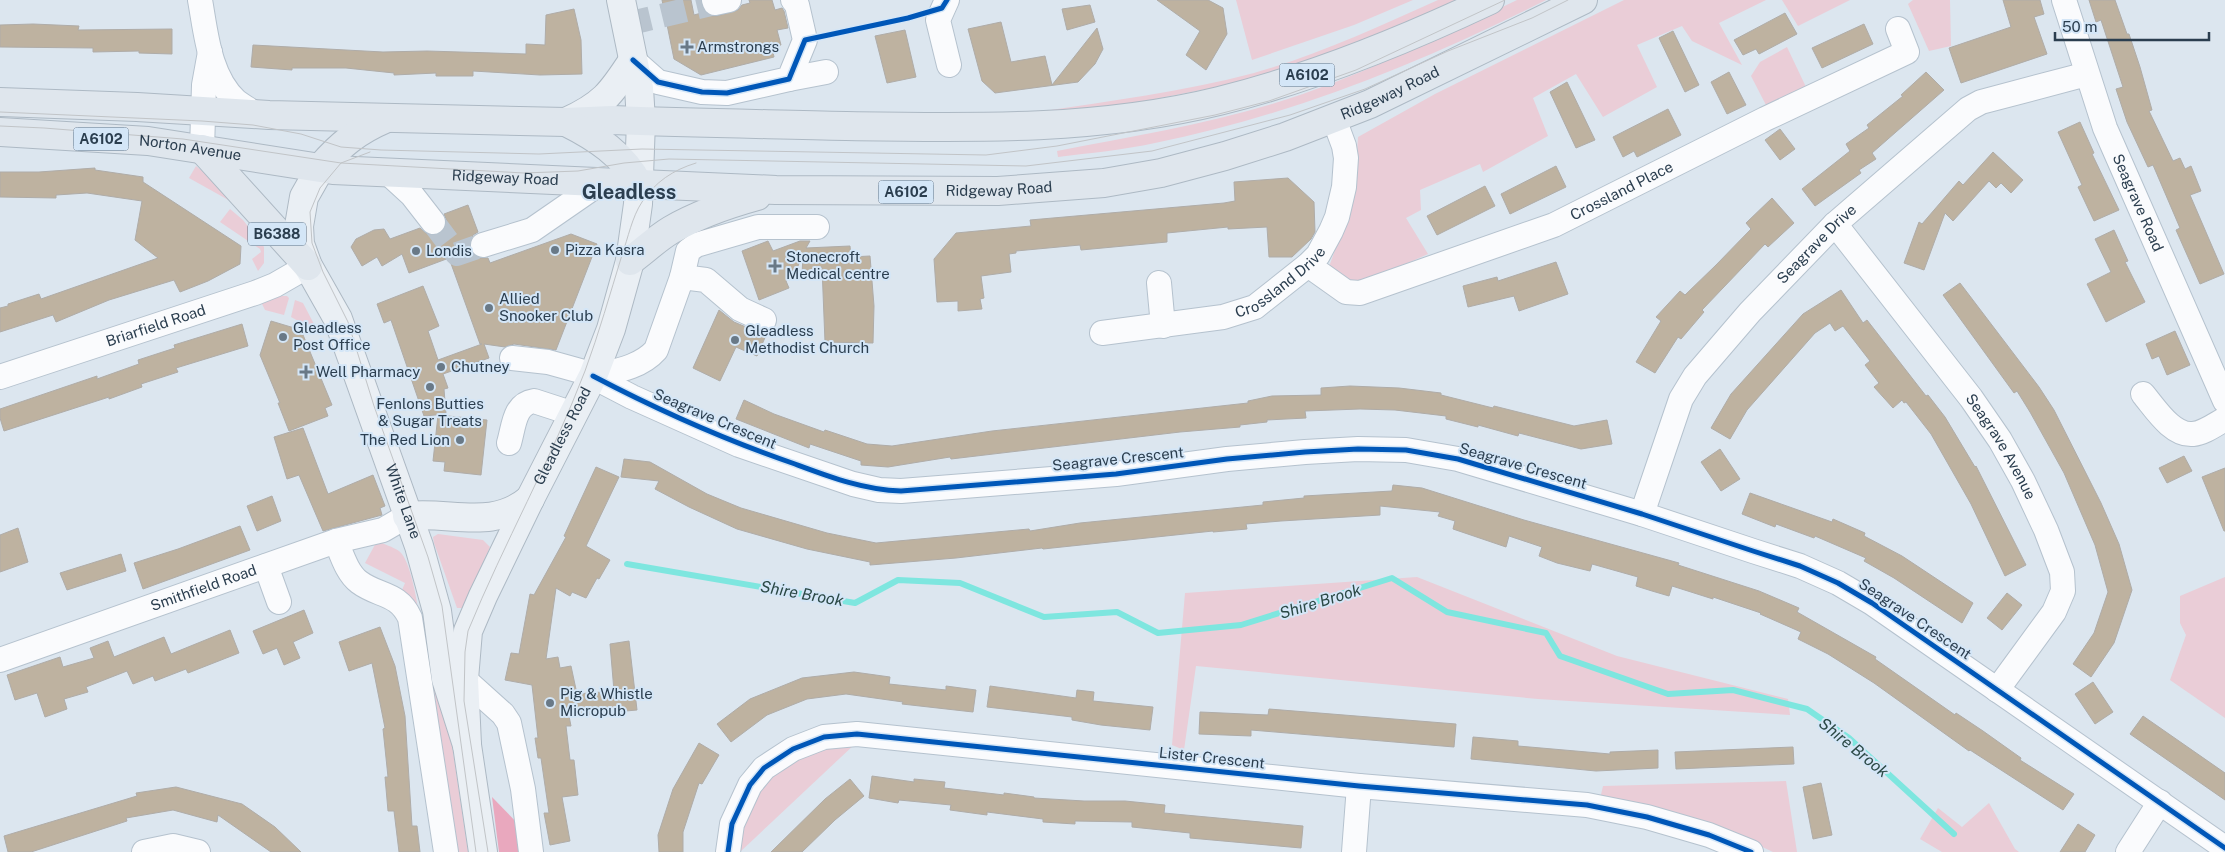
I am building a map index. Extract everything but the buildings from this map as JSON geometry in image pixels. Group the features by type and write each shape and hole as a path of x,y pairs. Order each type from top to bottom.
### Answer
{"highway":[{"name":"A6102","path":"0,102 255,114 566,122 612,120 981,128 1047,125 1115,118 1218,102 1353,59 1490,0"},
{"name":"Ridgeway Road","path":"321,167 333,170 388,174 776,190 998,191 1104,183 1161,173 1225,156 1334,119 1370,104 1583,0"},
{"name":"B6388","path":"321,167 350,138 362,129 388,118"},
{"path":"566,122 592,135 610,150 633,173 639,185"},
{"name":"Norton Avenue","path":"0,132 148,141 321,167"},
{"name":"B6388","path":"202,149 308,266"},
{"path":"630,261 659,238 686,222 734,203 776,190"}],"main road":[{"name":"Gleadless Road","path":"467,745 464,679 468,631 530,499 592,376 611,329 630,261 639,185 642,121 639,88 621,0"},
{"path":"566,122 592,110 603,101 633,60"},
{"name":"White Lane","path":"321,167 308,189 301,208 300,244 308,266 338,319 419,546 437,611 446,679 467,745 483,852"},
{"path":"407,516 441,515 482,519 508,513 530,499"}],"street":[{"path":"200,0 210,52 228,90 236,100 255,114"},
{"path":"714,0 714,4 730,0"},
{"path":"789,79 805,40 793,0"},
{"path":"947,0 938,20 949,66"},
{"name":"Seagrave Road","path":"2064,0 2105,128 2225,402"},
{"name":"Crossland Place","path":"1308,266 1346,292 1360,294 1554,226 1765,119 1907,52 1898,29"},
{"path":"202,149 204,84 210,52"},
{"path":"633,60 658,82 702,92 727,93 826,72"},
{"name":"Seagrave Drive","path":"1642,514 1681,398 1695,376 1750,312 1834,224 1968,109 1981,102 2087,74"},
{"name":"Crossland Drive","path":"1102,333 1223,317 1255,307 1308,266 1318,255 1331,231 1337,217 1344,187 1346,158 1344,146 1334,119"},
{"path":"388,174 412,195 433,222"},
{"path":"483,246 532,230 600,184"},
{"name":"Seagrave Avenue","path":"1834,224 1971,398 2000,440 2023,481 2046,530 2062,572 2063,591 2054,612 1997,690"},
{"path":"592,376 633,366 650,358 656,350 682,277 688,251 702,243 758,227 817,227"},
{"name":"Briarfield Road","path":"0,377 255,293 280,282 308,266"},
{"path":"682,277 706,280 740,309 764,320"},
{"path":"1159,283 1163,326"},
{"name":"Seagrave Crescent","path":"512,358 548,362 592,376 632,397 739,445 853,484 879,490 901,491 1116,474 1227,459 1358,449 1406,450 1458,459 1642,514 1800,566 1838,583 1872,603 2225,848"},
{"path":"2143,394 2170,424 2181,432 2194,434 2225,419"},
{"path":"510,443 518,409 528,402 534,401 574,414"},
{"name":"Smithfield Road","path":"0,660 336,541 383,530 407,516"},
{"path":"336,541 348,568 359,582 401,603 410,618 446,852"},
{"path":"266,566 279,602"},
{"path":"464,679 503,714 509,723 523,789 531,852"},
{"name":"Lister Crescent","path":"728,852 732,824 750,786 764,768 794,749 824,737 857,734 1359,786 1587,805 1647,817 1700,832 1751,852"},
{"path":"1354,852 1359,786"},
{"path":"2128,852 2160,802"},
{"path":"144,852 173,846 198,852"}],"shaded area":[{"path":"1236,0 1413,0 1354,25 1252,60"},
{"path":"1438,0 1463,0 1384,35 1257,79 1135,103 1051,113 1037,112 1173,91 1254,73 1324,49"},
{"path":"1517,0 1546,0 1403,66 1307,102 1207,131 1155,143 1058,157 1057,151 1219,118 1304,94 1366,70"},
{"path":"1624,0 1766,0 1719,23 1742,65 1692,41 1682,26 1637,45 1657,87 1603,117 1576,74 1533,98 1548,136 1483,172 1480,164 1420,190 1421,210 1406,218 1428,254 1352,288 1325,278 1354,197 1358,137 1435,94"},
{"path":"1782,0 1850,0 1798,26"},
{"path":"1913,0 1950,0 1951,46 1929,51 1908,4"},
{"path":"1787,47 1806,87 1767,107 1751,76 1760,62"},
{"path":"196,166 223,188 232,202 189,178"},
{"path":"230,209 243,220 264,247 264,263 258,271 252,259 261,252 260,249 220,222"},
{"path":"282,296 289,298 284,315 265,310 261,302"},
{"path":"295,300 303,303 315,326 311,328 291,317"},
{"path":"438,534 483,540 490,547 463,608 457,608 434,543 433,537"},
{"path":"377,541 399,551 404,557 415,592 423,640 399,597 405,583 365,563"},
{"path":"1417,577 1617,656 1788,699 1790,715 1538,699 1196,666 1184,750 1172,745 1185,593"},
{"path":"2225,577 2225,718 2170,680 2186,635 2180,623 2180,596"},
{"path":"427,659 432,659 449,725 468,852 457,852"},
{"path":"856,743 740,852 738,840 758,789 778,768 806,750"},
{"path":"1786,781 1797,852 1773,852 1756,844 1600,799 1603,786"},
{"path":"492,797 521,827 524,852 499,852"},
{"path":"1989,803 2015,849 2019,852 1942,852 1920,839 1938,808 1962,827"}],"waterway":[{"name":"Shire Brook","path":"627,564 855,603 898,580 960,583 1044,617 1117,612 1158,633 1241,625 1392,578 1447,612 1546,633 1560,656 1668,694 1733,690 1807,709 1849,738 1954,834"}],"tunnel":[{"path":"627,24 715,3"},
{"path":"433,222 457,254 483,245"}],"tram line":[{"path":"0,112 253,125 301,134 341,147 381,150 539,154 642,149 986,155 1057,146 1215,115 1269,101 1356,70 1505,0"},
{"path":"0,126 183,139 341,163 524,173 578,171 624,163 669,159 1026,166 1152,151 1290,115 1365,89 1448,51 1532,18 1568,0"},
{"path":"370,152 341,163 320,188 310,212 312,243 323,272 348,322 374,406 428,557 442,606 476,852"},
{"path":"488,852 464,701 465,652 468,631 572,404 590,357 636,214 653,188 680,169 696,163"}],"cycle path":[{"path":"633,60 658,82 702,92 727,93 789,79 805,40 908,18 942,8 947,0"},
{"path":"593,376 642,401 717,435 834,478 887,490 901,491 1116,474 1227,459 1358,449 1406,450 1458,459 1642,514 1800,566 1838,583 1872,603 2225,848"},
{"path":"728,852 732,824 750,785 764,768 793,749 824,737 857,734 1359,786 1587,805 1647,817 1709,835 1751,852"}],"place":[{"name":"Armstrongs","path":"687,47"},
{"name":"Pizza Kasra","path":"555,250"},
{"name":"Londis","path":"416,251"},
{"name":"Stonecroft Medical centre","path":"775,266"},
{"name":"Allied Snooker Club","path":"489,308"},
{"name":"Gleadless Post Office","path":"283,337"},
{"name":"Gleadless Methodist Church","path":"735,340"},
{"name":"Chutney","path":"441,367"},
{"name":"Well Pharmacy","path":"306,372"},
{"name":"Fenlons Butties & Sugar Treats","path":"430,387"},
{"name":"The Red Lion","path":"460,440"},
{"name":"Pig & Whistle Micropub","path":"550,703"}],"district":[{"name":"Gleadless","path":"629,192"}]}
